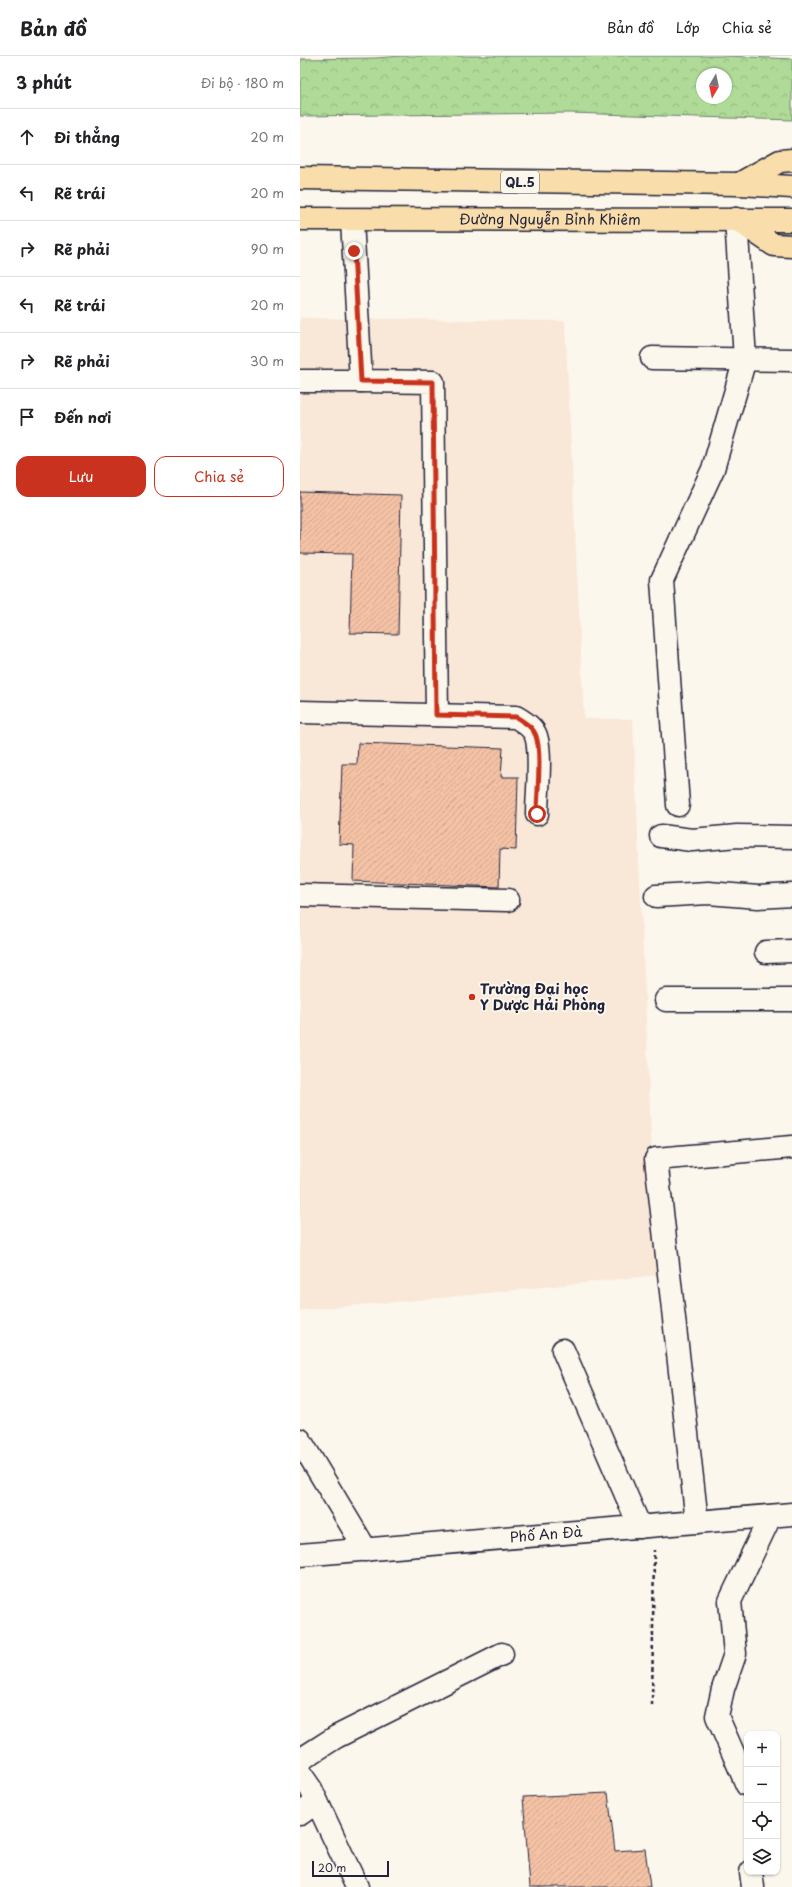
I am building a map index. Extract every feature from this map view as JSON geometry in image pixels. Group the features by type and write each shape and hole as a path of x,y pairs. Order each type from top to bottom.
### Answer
{"main road":[{"path":"739,184 780,160 792,160"},
{"name":"QL.5","path":"300,178 739,184 792,187"},
{"name":"Đường Nguyễn Bỉnh Khiêm","path":"300,219 792,220"},
{"path":"736,219 774,245 792,246"}],"street":[{"path":"678,805 662,580 713,469 745,359 736,219"},
{"path":"352,220 361,381"},
{"path":"652,358 792,360"},
{"path":"300,381 433,382 436,715"},
{"path":"300,712 516,717 527,723 536,735 538,747 537,814"},
{"path":"661,836 692,840 737,836 792,837"},
{"path":"656,896 708,893 758,897 792,895"},
{"path":"300,895 508,900"},
{"path":"766,952 792,951"},
{"path":"666,1000 792,1000"},
{"path":"697,1522 656,1158 792,1147"},
{"path":"563,1350 647,1526"},
{"path":"300,1440 366,1550"},
{"name":"Phố An Đà","path":"300,1555 792,1514"},
{"path":"744,1778 717,1716 723,1689 735,1654 730,1601 770,1517"},
{"path":"300,1760 336,1737 502,1654"},
{"path":"300,1773 311,1789 309,1808 357,1887"},
{"path":"751,1875 753,1887"}],"path":[{"path":"647,1526 652,1706"}],"shaded area":[{"name":"Trường Đại học Y Dược Hải Phòng","path":"300,318 565,321 584,719 633,719 657,1275 440,1298 300,1310"}],"green space":[{"path":"402,56 726,56 792,59 792,120 570,113 300,116 300,59 375,58"}],"building":[{"path":"300,492 401,495 398,634 350,633 352,554 300,553"},
{"path":"358,743 503,748 501,777 518,777 516,850 500,849 499,887 353,881 354,845 339,844 342,764 357,764"},
{"path":"608,1793 615,1851 645,1849 650,1887 530,1887 523,1797"}],"place":[{"name":"Trường Đại học Y Dược Hải Phòng","path":"472,997"}],"route":[{"path":"354,251 361,381 433,382 436,715 516,717 527,723 536,735 538,747 537,814"}]}
